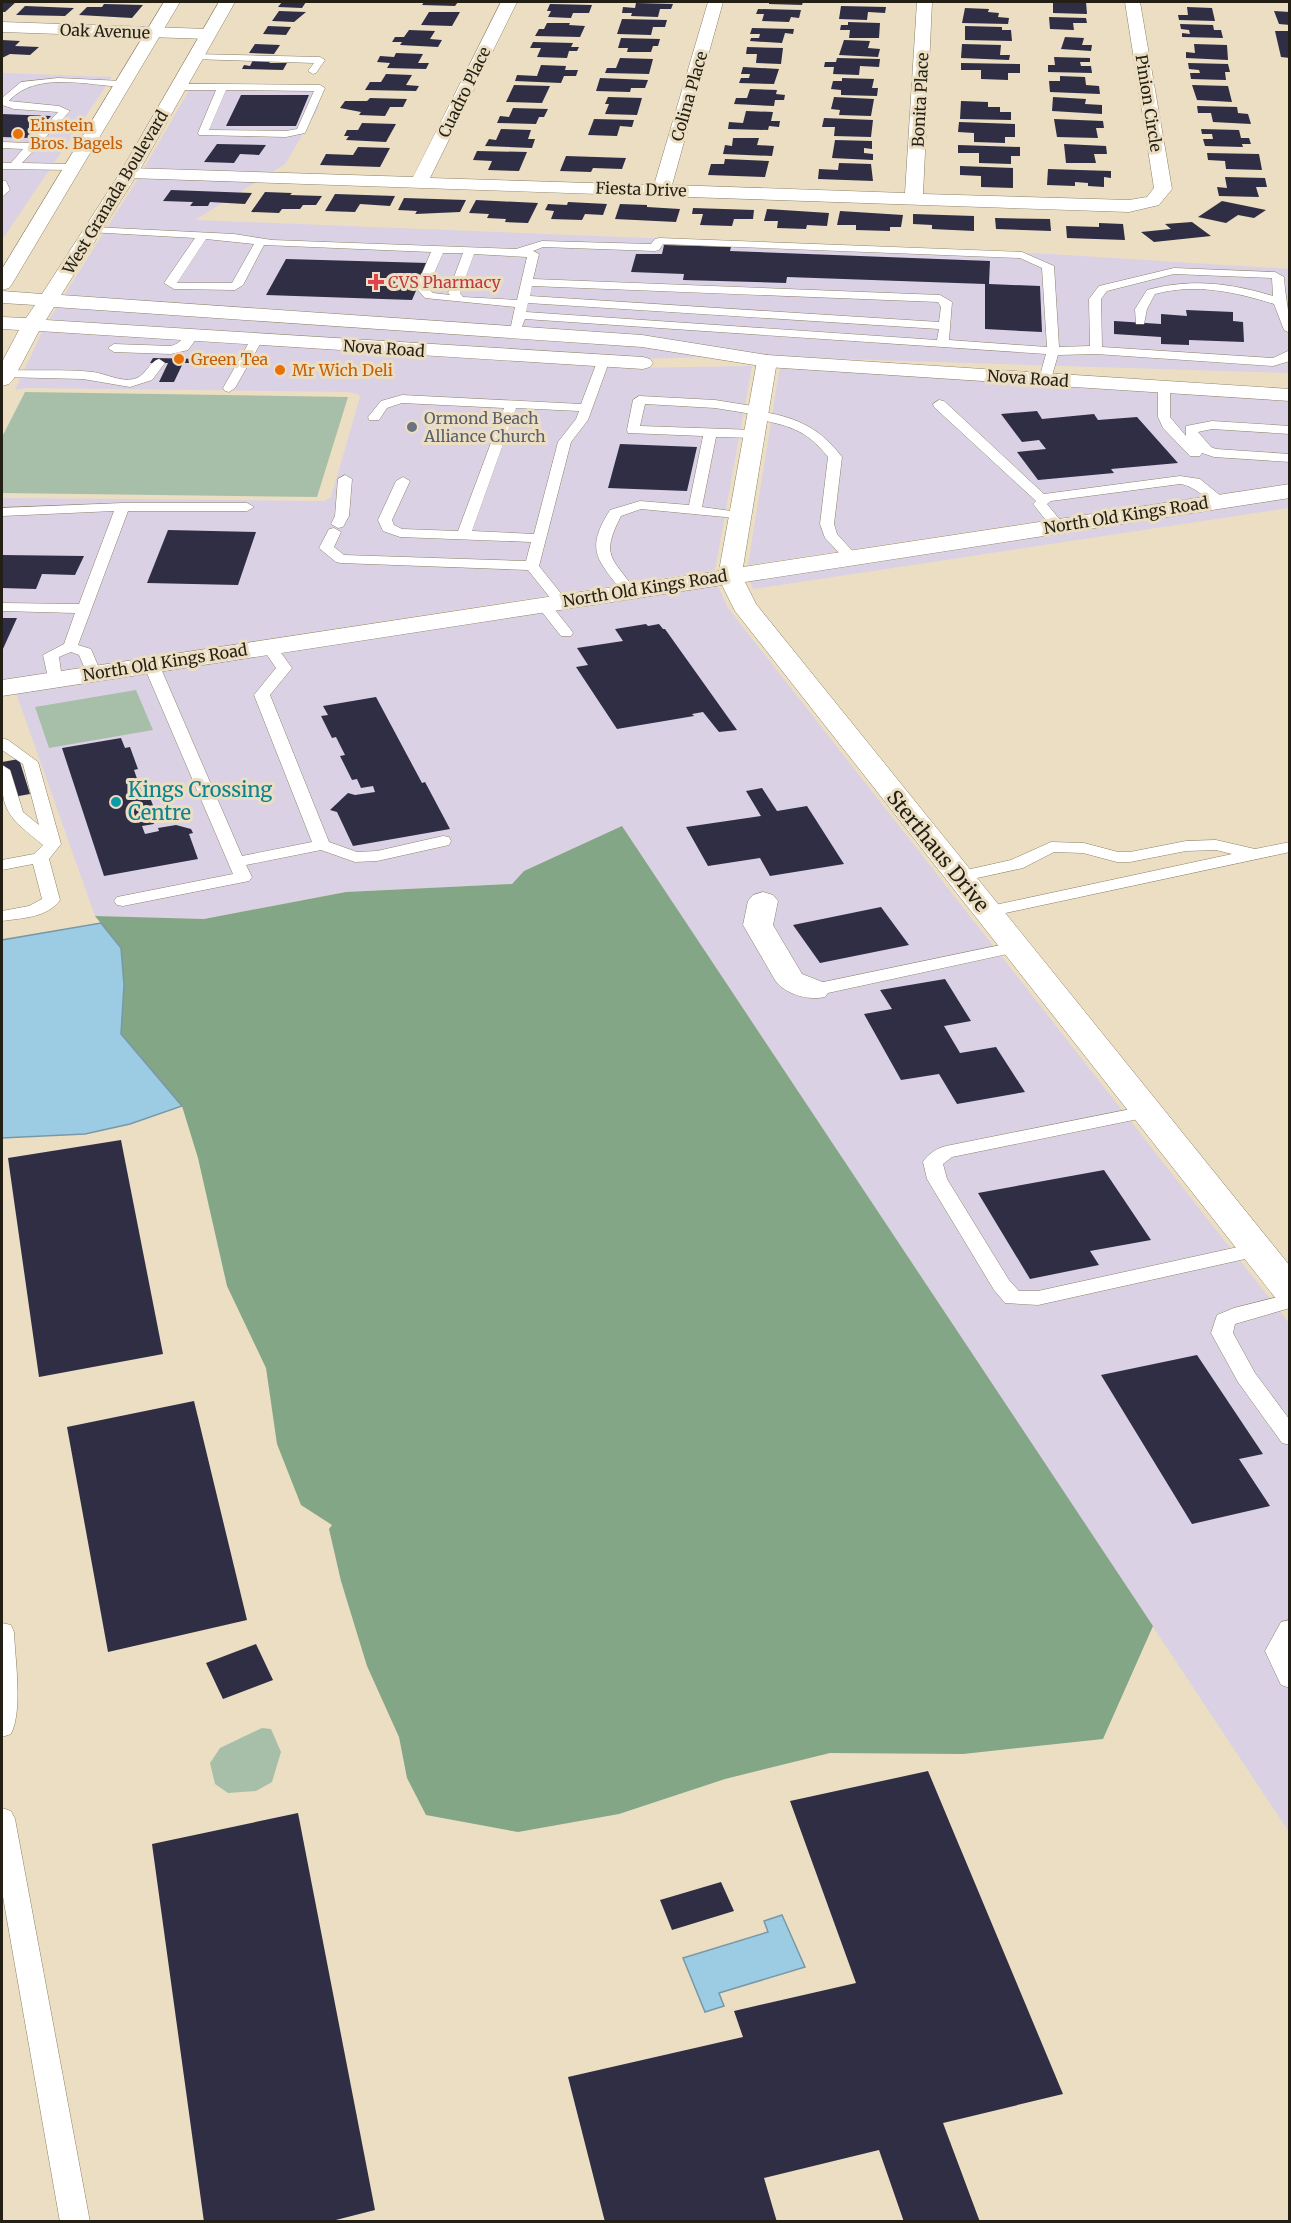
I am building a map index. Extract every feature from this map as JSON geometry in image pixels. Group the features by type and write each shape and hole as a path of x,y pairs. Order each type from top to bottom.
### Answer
{"street":[{"path":"2,284 172,2"},
{"name":"West Granada Boulevard","path":"3,377 32,325 129,173 226,2"},
{"name":"Cuadro Place","path":"419,182 509,2"},
{"name":"Colina Place","path":"662,190 716,2"},
{"name":"Bonita Place","path":"914,198 925,2"},
{"name":"Pinion Circle","path":"1133,2 1163,189 1153,201"},
{"name":"Oak Avenue","path":"2,27 208,34"},
{"name":"Fiesta Drive","path":"129,173 1130,206 1153,201"},
{"name":"Nova Road","path":"2,297 519,312 642,341 767,361"},
{"name":"Nova Road","path":"2,323 32,325 109,356 194,335 632,364 767,361 1290,395"},
{"path":"730,575 767,361"},
{"name":"North Old Kings Road","path":"2,688 1290,491"},
{"name":"Sterthaus Drive","path":"730,575 744,606 1290,1291"},
{"path":"763,901 758,925 790,980 814,990"}],"lane":[{"path":"195,57 320,60 313,71"},
{"path":"2,82 122,84"},
{"path":"18,166 16,162 65,111 14,106 3,102 12,91 25,84"},
{"path":"178,87 222,87 320,88 301,131 286,134 204,133 222,87"},
{"path":"2,146 32,146"},
{"path":"2,166 69,173"},
{"path":"2,175 69,173"},
{"path":"2,183 5,190 2,194"},
{"path":"93,230 203,235 273,243 533,254 519,312"},
{"path":"203,235 170,283 174,286 231,288 237,285 261,241"},
{"path":"517,252 542,244 655,248 659,241 1022,255 1048,266 1053,351 1045,379"},
{"path":"438,250 426,278 424,290 429,296 519,312 1053,351 1096,350 1273,362 1284,359 1290,354"},
{"path":"459,300 454,293 469,251"},
{"path":"1096,350 1095,299 1103,288 1174,271 1271,274 1278,277 1279,303 1290,330"},
{"path":"526,282 940,299 946,302 943,343"},
{"path":"1140,321 1141,309 1151,292 1165,287 1212,285 1237,289 1279,303"},
{"path":"519,312 945,326"},
{"path":"3,377 109,356 164,357 184,347 194,335"},
{"path":"1138,337 1138,353"},
{"path":"229,388 257,339"},
{"path":"109,356 119,383 132,384 144,380 156,370 164,357"},
{"path":"566,633 532,566 565,442 582,420 603,362"},
{"path":"1164,387 1164,417 1190,449 1202,457 1232,462 1290,465"},
{"path":"374,417 379,406 389,400 402,399 439,405 586,408"},
{"path":"757,420 710,432 633,430 639,400 715,404 757,420 801,424 816,434 835,457 827,524 830,535 851,557"},
{"path":"939,404 1044,501"},
{"path":"464,534 511,405"},
{"path":"1290,430 1212,425 1191,429 1191,434 1206,450 1214,453 1290,458"},
{"path":"695,509 710,432"},
{"path":"345,479 342,516 326,548 341,559 532,566"},
{"path":"1058,526 1040,504 1047,497 1180,480 1195,482 1220,501"},
{"path":"403,481 385,520 388,528 400,533 538,538"},
{"path":"629,591 605,560 602,539 615,513 640,505 695,509 741,516"},
{"path":"2,512 123,507 247,507"},
{"path":"70,647 123,507"},
{"path":"2,607 84,609"},
{"path":"269,646 284,668 262,694 322,845"},
{"path":"54,679 51,655 70,647 86,652 93,673"},
{"path":"123,901 243,877 151,664"},
{"path":"2,743 30,762 52,844"},
{"path":"2,770 15,814 52,844"},
{"path":"236,862 322,845 355,857 377,856 443,841"},
{"path":"2,865 40,858 52,844"},
{"path":"959,877 1017,864 1051,847 1084,848 1117,857 1130,857 1186,846 1216,845 1255,854"},
{"path":"987,912 1290,848"},
{"path":"1130,857 1145,878"},
{"path":"2,916 38,909 46,906 51,900 40,858"},
{"path":"814,990 1015,947"},
{"path":"1146,1112 946,1152 933,1162 937,1179 1001,1285 1013,1298 1038,1298 1256,1250"},
{"path":"1290,1301 1242,1313 1225,1320 1222,1333 1246,1377 1290,1437"},
{"path":"1289,1629 1277,1651 1290,1678"},
{"path":"2,1632 4,1704 2,1726"},
{"path":"2,1819 75,2222"}],"shaded area":[{"path":"2,73 112,77 2,240"},
{"path":"192,85 321,87 318,109 285,164 269,174 143,170"},
{"path":"139,177 258,181 195,220 1050,254 1289,269 1289,373 782,357 63,297"},
{"path":"58,306 638,346 710,357 632,359 48,321"},
{"path":"43,330 629,368 752,366 715,570 2,680 2,498 324,501 331,497 360,397 358,394 349,392 27,388 15,390"},
{"path":"780,366 1289,400 1289,484 748,565"},
{"path":"1289,497 1289,508 753,589 749,579"},
{"path":"717,584 728,608 1289,1323 1289,1832 622,826 524,871 512,884 346,892 204,919 95,916 16,693"}],"green space":[{"path":"25,392 348,397 317,497 2,493 2,437"},
{"path":"136,690 153,730 49,748 35,707"},
{"path":"622,826 1153,1626 1103,1739 963,1754 830,1753 725,1779 619,1814 518,1832 426,1815 407,1778 399,1737 367,1666 341,1581 329,1529 332,1525 301,1505 277,1444 266,1368 227,1286 198,1158 182,1106 121,1034 124,985 121,948 95,916 204,919 346,892 512,884 524,871"},
{"path":"262,1728 271,1729 281,1752 272,1782 256,1791 228,1793 215,1784 210,1763 220,1748"}],"water":[{"path":"101,923 121,948 124,985 121,1034 182,1106 130,1124 85,1134 2,1138 2,940"},
{"path":"782,1915 805,1967 719,1993 724,2006 705,2012 683,1958 768,1932 764,1921"}],"building":[{"path":"2,2 16,2 2,12"},
{"path":"282,2 306,2 302,8 278,7"},
{"path":"424,2 458,2 455,6 422,5"},
{"path":"769,2 803,2 802,5 769,4"},
{"path":"1053,2 1086,2 1087,14 1053,13"},
{"path":"636,3 673,4 671,9 660,9 658,17 631,16 632,13 622,13 623,7 635,8"},
{"path":"104,4 143,5 132,18 79,15 87,7 102,7"},
{"path":"550,4 592,5 589,13 573,13 571,18 548,17 551,11 547,11"},
{"path":"25,6 74,8 65,16 16,15"},
{"path":"841,6 886,7 885,13 868,12 867,20 839,19"},
{"path":"1187,7 1212,8 1215,21 1179,20 1178,15 1188,15"},
{"path":"965,8 989,9 988,12 999,13 998,17 1009,18 1008,24 962,23"},
{"path":"758,9 801,10 799,18 791,17 789,22 762,21 764,14 756,14"},
{"path":"279,11 306,12 294,22 272,21"},
{"path":"1274,11 1290,12 1290,25 1279,24"},
{"path":"429,12 460,12 452,26 421,25"},
{"path":"1049,17 1086,18 1087,23 1073,23 1074,30 1050,29"},
{"path":"622,19 667,20 665,27 653,27 651,35 617,34"},
{"path":"848,22 880,23 879,38 849,38 850,30 840,30 841,25 848,25"},
{"path":"547,23 570,23 569,25 585,26 580,37 535,36 539,29 544,29"},
{"path":"1180,24 1213,25 1214,30 1221,30 1223,38 1182,37 1182,33 1190,34 1189,30 1181,29"},
{"path":"268,26 291,27 286,35 263,34"},
{"path":"965,26 1002,27 1002,30 1011,30 1012,41 965,40"},
{"path":"752,28 794,29 793,34 785,33 782,43 750,41 751,38 759,38 760,34 750,34"},
{"path":"409,30 435,31 430,39 442,40 438,47 400,45 402,42 392,42 395,37 404,37"},
{"path":"1275,31 1290,31 1290,58 1281,57"},
{"path":"1065,37 1084,38 1082,45 1092,45 1091,51 1061,49"},
{"path":"621,38 660,39 658,46 653,46 651,52 627,52 628,48 618,48"},
{"path":"2,40 20,41 15,46 39,47 30,55 10,54 2,58"},
{"path":"844,40 870,41 868,48 880,49 878,57 839,55"},
{"path":"533,42 573,43 571,47 579,47 577,51 569,51 567,58 537,57 541,48 530,48"},
{"path":"255,44 280,45 274,54 249,53"},
{"path":"962,44 1001,45 1000,55 1010,55 1009,60 961,58"},
{"path":"1194,44 1227,45 1228,60 1186,58 1186,52 1195,53"},
{"path":"747,47 783,48 781,64 756,63 757,54 746,54"},
{"path":"396,53 423,54 418,63 429,63 426,69 387,68 390,63 377,62 380,56 394,57"},
{"path":"1054,57 1090,58 1090,62 1080,62 1081,66 1091,66 1092,73 1048,72 1048,65 1055,65"},
{"path":"620,58 653,59 649,74 605,73 607,68 616,68"},
{"path":"837,58 880,59 879,67 860,66 859,75 833,74 834,67 824,67 825,62 836,62"},
{"path":"253,60 287,63 283,70 242,69 244,65 250,66"},
{"path":"961,63 1020,64 1020,73 1008,73 1008,80 981,79 981,70 961,70"},
{"path":"1188,63 1228,64 1230,72 1225,72 1226,80 1191,79 1190,73 1200,73 1199,70 1189,69"},
{"path":"541,65 566,66 565,70 578,70 576,76 564,76 561,83 515,81 517,75 537,76"},
{"path":"743,67 779,69 774,84 739,83 741,78 749,78 750,74 741,74"},
{"path":"386,74 412,75 406,85 419,86 416,91 365,90 370,82 381,82"},
{"path":"1060,76 1085,77 1086,85 1099,86 1100,94 1050,92 1049,81 1060,81"},
{"path":"600,78 648,80 645,88 631,88 630,92 596,91"},
{"path":"842,78 874,79 872,88 878,88 877,96 841,95 841,90 831,89 833,81 842,81"},
{"path":"514,85 550,86 542,103 506,102"},
{"path":"1192,85 1228,86 1232,102 1197,100"},
{"path":"750,89 777,90 776,94 785,95 784,100 775,100 774,106 734,104 736,98 747,98"},
{"path":"241,95 309,95 296,126 226,126"},
{"path":"608,97 642,98 637,115 605,114 609,104 605,104"},
{"path":"834,97 874,99 871,116 839,115 840,110 831,109"},
{"path":"1053,97 1086,99 1085,104 1102,105 1102,114 1052,111"},
{"path":"370,98 407,99 403,107 390,107 385,116 359,115 361,112 340,108 345,101 367,101"},
{"path":"961,101 988,102 988,107 1000,107 1000,112 1011,112 1011,120 960,119"},
{"path":"1197,106 1237,107 1238,113 1248,114 1251,124 1213,122 1211,113 1198,113"},
{"path":"513,108 548,109 544,117 539,117 536,124 497,123 500,116 509,117"},
{"path":"746,111 773,112 771,121 780,121 779,127 769,126 768,130 728,129 729,122 743,123"},
{"path":"2,114 51,116 31,138 2,137"},
{"path":"824,118 873,120 871,137 834,136 835,127 822,127"},
{"path":"594,119 634,120 632,127 620,126 617,136 588,135"},
{"path":"1054,119 1103,121 1104,128 1096,128 1098,138 1057,137"},
{"path":"959,122 1015,124 1015,137 1005,137 1005,143 974,142 974,133 958,132"},
{"path":"362,123 396,124 386,142 346,140 349,136 344,136 347,130 358,130"},
{"path":"501,129 531,130 528,139 535,139 532,148 485,146 489,139 496,140"},
{"path":"1201,129 1239,130 1241,138 1249,138 1251,144 1242,144 1243,147 1205,146 1203,139 1213,139 1212,134 1202,134"},
{"path":"733,138 759,138 757,145 774,146 772,156 723,154 725,145 732,146"},
{"path":"835,140 872,141 872,149 864,148 864,153 873,154 873,160 832,158"},
{"path":"217,144 266,145 259,155 240,154 234,163 204,162"},
{"path":"1064,144 1106,146 1107,154 1094,154 1096,163 1066,163"},
{"path":"958,145 1020,147 1020,156 1011,156 1011,164 979,163 979,153 958,153"},
{"path":"358,147 390,148 380,167 320,165 326,154 353,155"},
{"path":"477,151 527,152 519,171 488,170 492,161 473,160"},
{"path":"1207,153 1259,154 1262,170 1226,169 1225,161 1208,160"},
{"path":"566,156 626,158 622,169 593,168 591,172 560,171"},
{"path":"725,159 769,161 765,177 708,175 711,164 724,164"},
{"path":"839,163 871,164 873,181 818,179 819,169 838,170"},
{"path":"960,166 1013,168 1013,188 981,187 981,176 960,175"},
{"path":"1048,169 1111,171 1111,178 1104,177 1104,187 1075,182 1075,186 1047,185"},
{"path":"1225,177 1265,178 1267,187 1256,187 1259,197 1219,196 1217,187 1227,188"},
{"path":"171,190 252,193 245,204 210,202 208,206 190,206 193,202 163,201"},
{"path":"265,192 322,196 316,205 303,205 300,209 282,209 279,213 251,212"},
{"path":"335,194 395,196 390,206 360,204 355,212 325,211"},
{"path":"404,198 466,200 460,212 415,214 417,211 398,210"},
{"path":"476,200 538,203 528,223 505,222 506,219 487,218 489,214 469,213"},
{"path":"1222,201 1266,210 1254,218 1238,215 1226,223 1198,217"},
{"path":"568,202 607,204 603,215 585,214 582,220 551,219 554,211 545,210 548,204 567,205"},
{"path":"620,204 680,209 676,222 615,219"},
{"path":"693,208 754,210 753,219 734,219 732,226 700,225 703,214 692,214"},
{"path":"767,209 829,213 827,226 807,225 806,229 777,228 778,221 764,221"},
{"path":"840,211 903,215 901,227 890,227 890,231 856,230 856,225 837,225"},
{"path":"913,214 974,216 974,231 932,229 932,225 913,224"},
{"path":"995,218 1050,219 1051,231 996,229"},
{"path":"1192,222 1211,236 1154,242 1141,232 1171,229 1165,224"},
{"path":"1099,223 1123,224 1125,240 1067,238 1066,226 1099,227"},
{"path":"664,245 731,247 730,251 990,261 989,284 1040,286 1042,332 985,329 985,284 787,277 786,283 683,280 684,274 631,272 636,254 662,254"},
{"name":"CVS Pharmacy","path":"286,259 428,263 412,300 266,295"},
{"path":"1186,310 1233,312 1233,321 1243,322 1244,342 1189,340 1189,345 1161,344 1161,337 1114,334 1114,321 1161,324 1161,314 1187,316"},
{"path":"153,358 203,359 201,363 183,363 174,382 159,382 168,363 150,363"},
{"path":"1037,411 1042,419 1094,414 1098,420 1137,417 1178,463 1111,469 1114,473 1038,480 1017,452 1046,449 1039,440 1022,442 1001,414"},
{"path":"620,444 697,447 687,491 608,488"},
{"path":"168,530 256,532 238,585 147,583"},
{"path":"2,555 84,556 75,575 42,574 36,589 2,588"},
{"path":"2,618 17,618 2,651"},
{"path":"646,624 648,626 659,624 665,629 737,730 719,732 703,712 692,714 694,716 617,729 576,667 588,665 577,648 623,641 615,629"},
{"path":"376,697 422,783 425,782 450,829 353,846 337,812 330,810 348,793 355,795 375,792 373,786 361,788 357,779 352,780 340,756 345,755 336,737 332,738 321,716 328,715 323,706"},
{"name":"Kings Crossing Centre","path":"121,738 125,748 130,747 138,769 134,770 141,790 147,790 156,813 151,814 154,824 142,826 145,834 159,831 158,828 176,825 191,829 193,833 189,834 198,859 104,876 62,748"},
{"path":"19,759 30,794 2,799 2,762"},
{"path":"762,788 777,811 807,806 844,864 770,876 760,858 708,866 686,827 761,816 746,791"},
{"path":"881,907 909,945 820,963 793,925"},
{"path":"945,979 971,1021 944,1026 960,1053 996,1047 1025,1092 957,1104 939,1074 901,1080 864,1014 892,1009 880,990"},
{"path":"121,1140 163,1354 39,1377 8,1158"},
{"path":"1104,1170 1151,1240 1090,1251 1099,1265 1030,1279 978,1193"},
{"path":"1197,1355 1263,1454 1239,1459 1270,1506 1192,1524 1101,1375"},
{"path":"194,1401 247,1620 108,1652 67,1427"},
{"path":"256,1644 273,1680 223,1699 206,1663"},
{"path":"928,1771 1063,2094 943,2123 980,2222 904,2222 879,2150 764,2178 777,2222 605,2222 568,2077 743,2037 734,2011 856,1983 790,1801"},
{"path":"298,1813 375,2210 328,2222 204,2222 152,1844"},
{"path":"721,1882 734,1911 672,1930 660,1900"}],"place":[{"name":"Einstein Bros. Bagels","path":"18,134"},
{"name":"CVS Pharmacy","path":"376,282"},
{"name":"Green Tea","path":"179,359"},
{"name":"Mr Wich Deli","path":"280,370"},
{"name":"Ormond Beach Alliance Church","path":"412,427"},
{"name":"Kings Crossing Centre","path":"116,802"}]}
